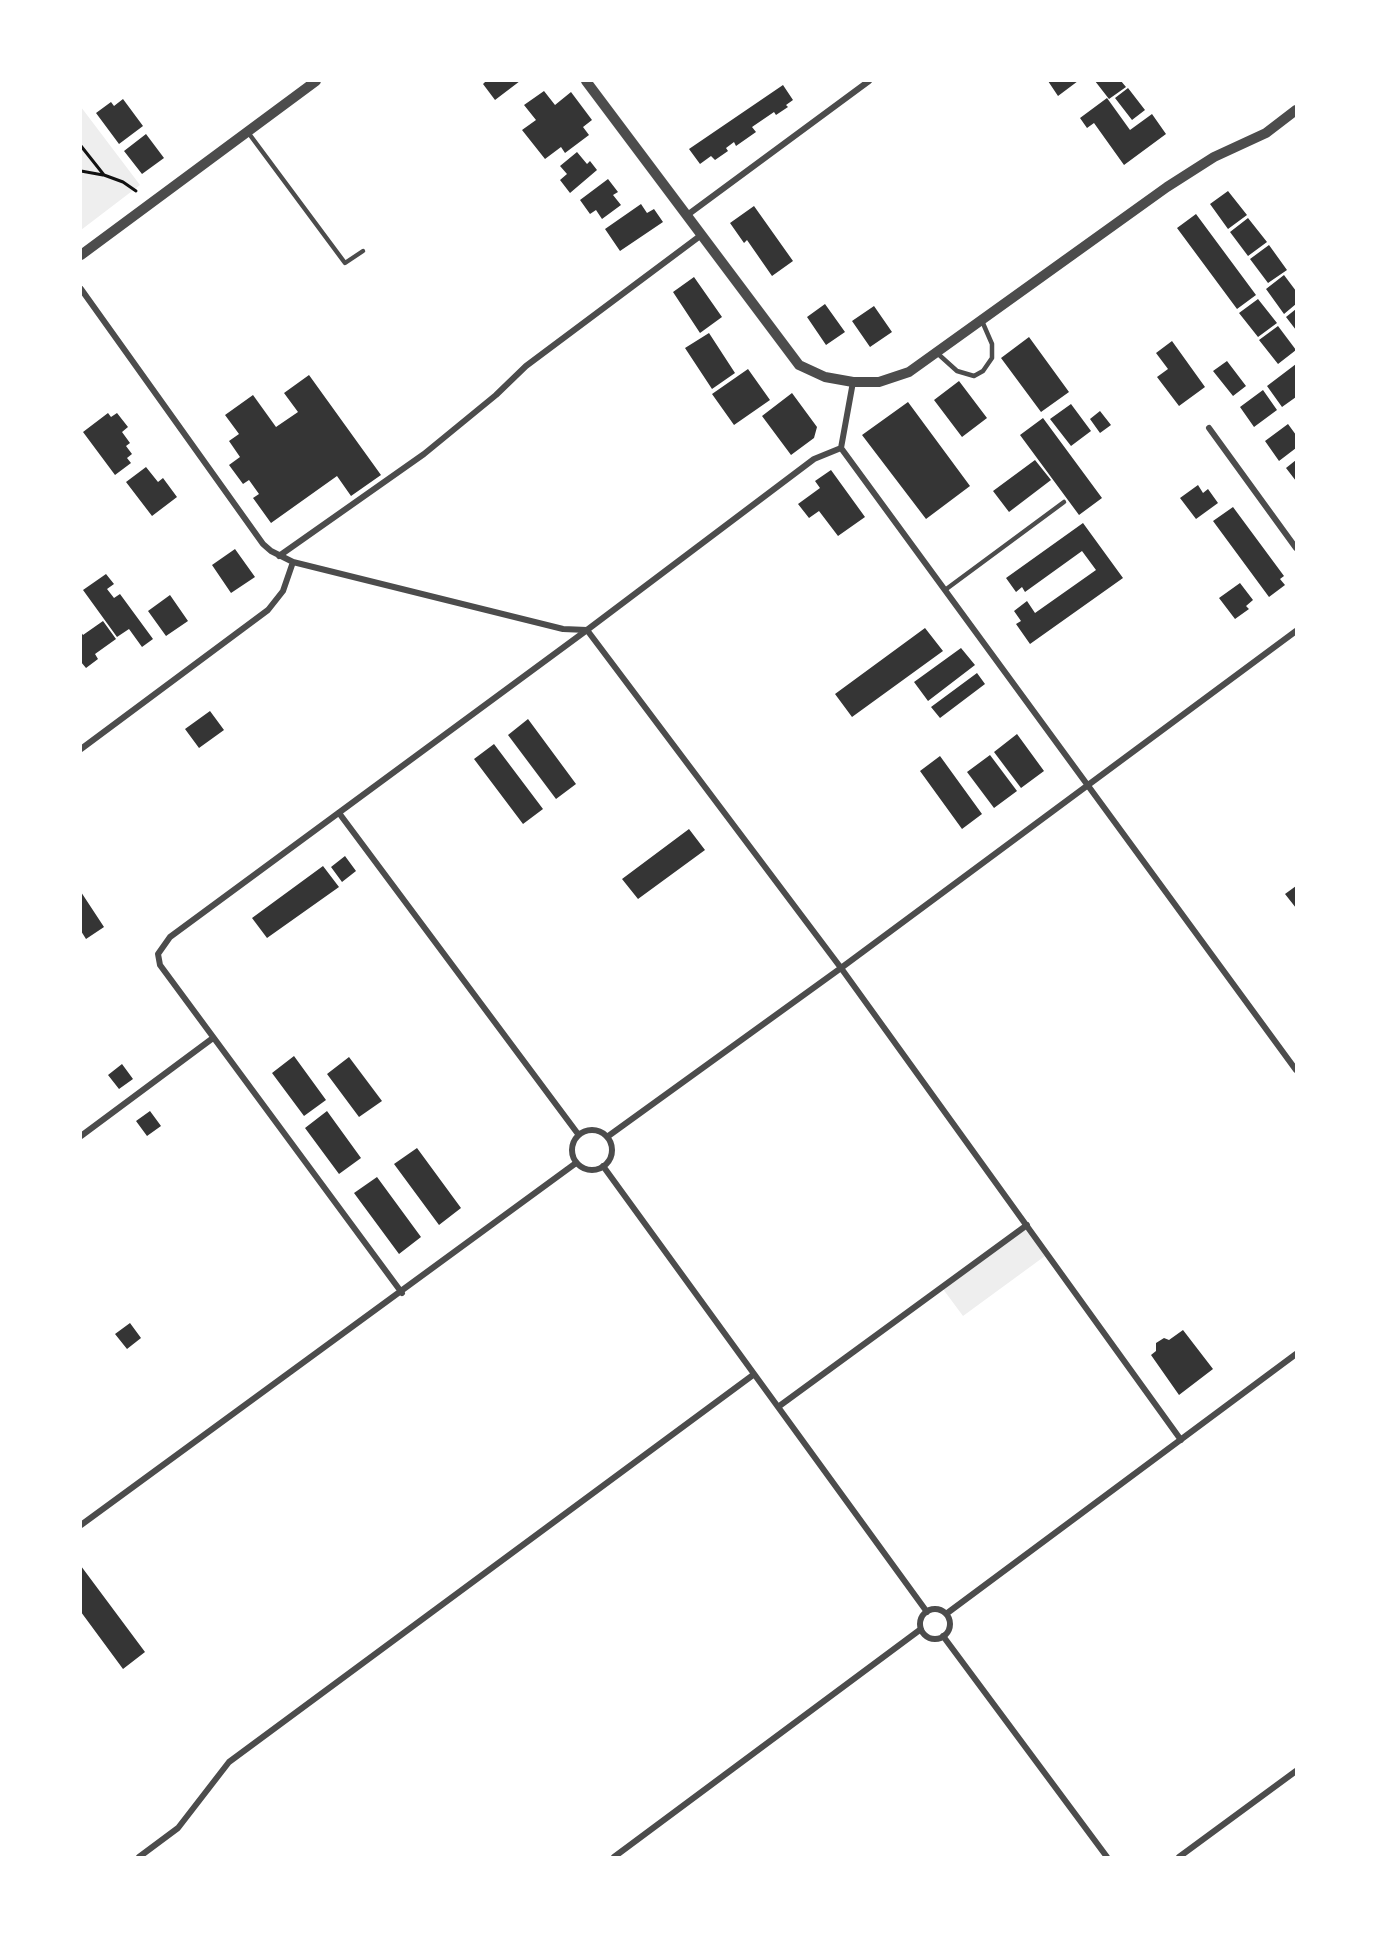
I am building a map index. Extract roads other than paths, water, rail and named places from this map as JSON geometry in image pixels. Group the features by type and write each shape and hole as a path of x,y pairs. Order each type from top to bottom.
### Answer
{"street":[{"path":"81,255 316,81"},
{"path":"586,81 700,236 799,365 825,377 853,382 879,382 909,372 1167,187 1214,157 1266,133 1296,110"},
{"path":"686,216 869,81"},
{"path":"279,556 424,454 496,395 526,366 700,236"},
{"path":"81,289 263,544 279,556 293,562 563,629 587,630"},
{"path":"853,382 841,448 1296,1070"},
{"path":"1209,428 1296,548"},
{"path":"402,1293 160,966 158,954 170,937 587,630 814,459 841,448"},
{"path":"81,749 268,610 283,591 293,562"},
{"path":"587,630 841,968 1181,1440"},
{"path":"607,1137 841,968 1296,631"},
{"path":"339,813 578,1134"},
{"path":"81,1136 213,1038"},
{"path":"589,1130 598,1131 607,1137 612,1149 610,1157 603,1166 586,1169 576,1163 571,1152 578,1134 589,1130"},
{"path":"81,1525 402,1293 576,1163"},
{"path":"603,1166 753,1376 927,1612"},
{"path":"778,1407 1027,1225"},
{"path":"946,1614 1296,1354"},
{"path":"140,1857 178,1828 229,1762 753,1376"},
{"path":"937,1609 946,1614 950,1625 943,1636 929,1638 921,1629 921,1619 927,1612 937,1609"},
{"path":"614,1857 921,1629"},
{"path":"943,1636 1105,1856"},
{"path":"1179,1857 1296,1771"}],"lane":[{"path":"247,131 345,263 363,251"},
{"path":"936,352 957,371 974,376 982,371 992,358 992,344 982,321"},
{"path":"945,590 1064,502"}]}
